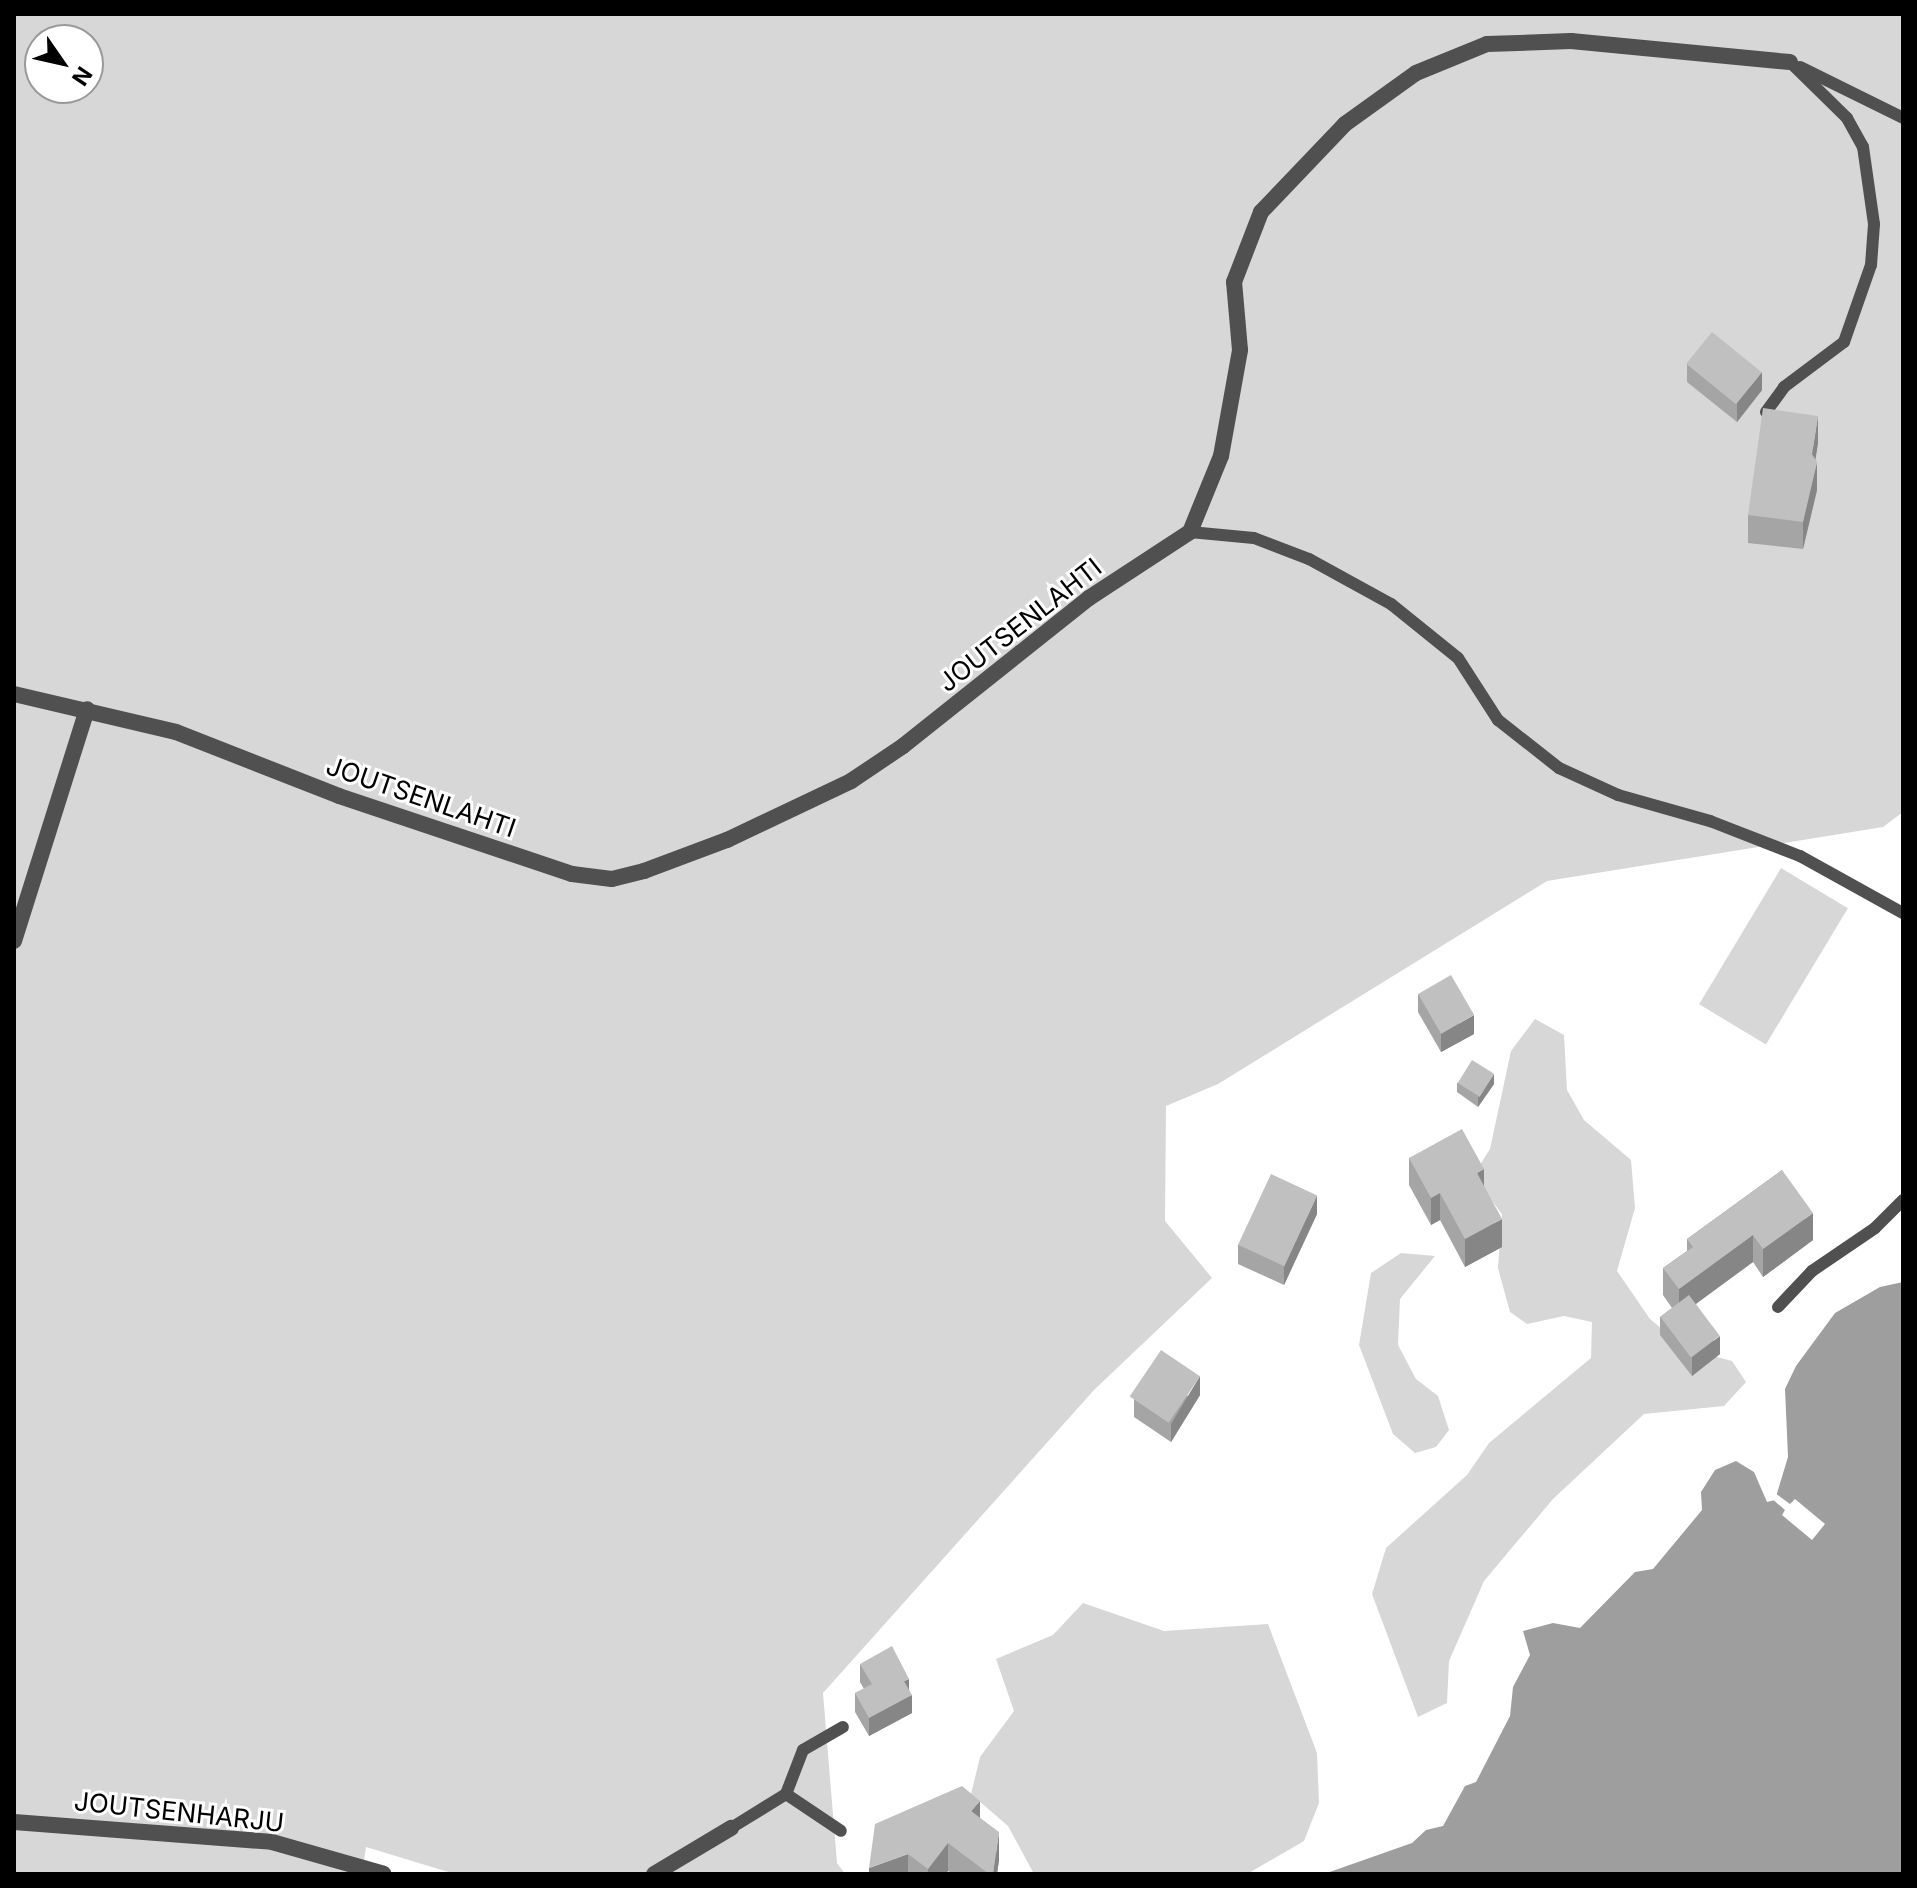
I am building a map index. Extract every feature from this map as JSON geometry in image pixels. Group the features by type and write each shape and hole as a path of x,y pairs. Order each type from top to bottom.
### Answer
{"street":[{"path":"1190,532 1206,502 1231,405 1240,350 1234,282 1239,263 1261,212 1345,124 1416,73 1487,44 1571,41 1790,62"},
{"name":"JOUTSENLAHTI","path":"14,694 176,732 339,796 572,874 612,879 727,840 851,781 903,746 1089,598 1190,532"},
{"path":"14,941 87,709"},
{"name":"JOUTSENHARJU","path":"14,1822 272,1842 379,1873"},
{"path":"654,1874 731,1828"}],"lane":[{"path":"1790,62 1903,118"},
{"path":"1766,412 1784,387 1844,342 1871,265 1873,237 1863,147 1847,118 1790,62"},
{"path":"1190,532 1254,538 1351,578 1391,604 1458,658 1498,720 1559,768 1618,795 1710,821 1800,856 1903,913"},
{"path":"1778,1307 1802,1279 1875,1228 1903,1200"},
{"path":"731,1828 786,1794 791,1770 803,1750 843,1727"},
{"path":"786,1794 841,1831"}],"shaded area":[{"path":"14,14 1903,14 1903,812 1883,827 1547,881 1218,1084 1166,1106 1165,1221 1212,1278 1094,1390 823,1693 837,1863 845,1874 455,1874 366,1847 362,1874 14,1874"},
{"path":"1781,868 1848,908 1766,1044 1699,1004"},
{"path":"1535,1019 1564,1035 1567,1090 1584,1120 1631,1160 1635,1208 1617,1271 1650,1319 1686,1349 1732,1361 1746,1382 1724,1406 1644,1414 1553,1499 1484,1581 1449,1661 1447,1703 1418,1717 1372,1594 1386,1548 1467,1475 1489,1443 1591,1358 1592,1322 1564,1316 1527,1324 1510,1312 1498,1268 1502,1214 1473,1176 1490,1149 1511,1051"},
{"path":"1401,1253 1435,1256 1400,1299 1398,1345 1416,1379 1438,1396 1449,1430 1436,1447 1415,1453 1393,1434 1359,1345 1371,1273"},
{"path":"1903,1282 1903,1874 1324,1874 1412,1843 1426,1830 1443,1826 1465,1786 1476,1782 1510,1716 1513,1687 1530,1655 1523,1631 1553,1623 1580,1628 1635,1572 1653,1569 1702,1510 1701,1492 1715,1470 1736,1461 1754,1472 1767,1502 1775,1500 1788,1457 1785,1389 1796,1366 1835,1313 1880,1287"},
{"path":"1083,1603 1164,1631 1268,1624 1317,1753 1319,1803 1304,1841 1247,1874 1034,1874 1008,1826 971,1794 980,1757 1014,1711 996,1659 1053,1635"}],"pier":[{"path":"1775,1493 1790,1504 1795,1499 1825,1524 1812,1540 1782,1515 1785,1510 1771,1498"}],"building":[{"path":"1712,332 1762,372 1736,404 1686,364"},
{"path":"1763,408 1818,416 1812,454 1817,462 1803,522 1748,515"},
{"path":"1451,975 1474,1015 1441,1034 1418,994"},
{"path":"1472,1060 1494,1074 1480,1097 1458,1083"},
{"path":"1462,1129 1484,1169 1477,1173 1502,1219 1465,1239 1440,1193 1431,1198 1409,1158"},
{"path":"1782,1170 1813,1213 1763,1249 1753,1235 1679,1289 1663,1268 1693,1247 1687,1239"},
{"path":"1271,1174 1317,1196 1284,1266 1238,1245"},
{"path":"1689,1295 1720,1336 1691,1357 1660,1317"},
{"path":"1161,1350 1200,1376 1169,1423 1130,1396"},
{"path":"892,1646 909,1679 904,1681 912,1695 869,1718 855,1693 872,1684 860,1664"},
{"path":"962,1786 980,1801 971,1811 999,1832 993,1874 948,1843 928,1869 908,1854 869,1868 875,1824"}]}
